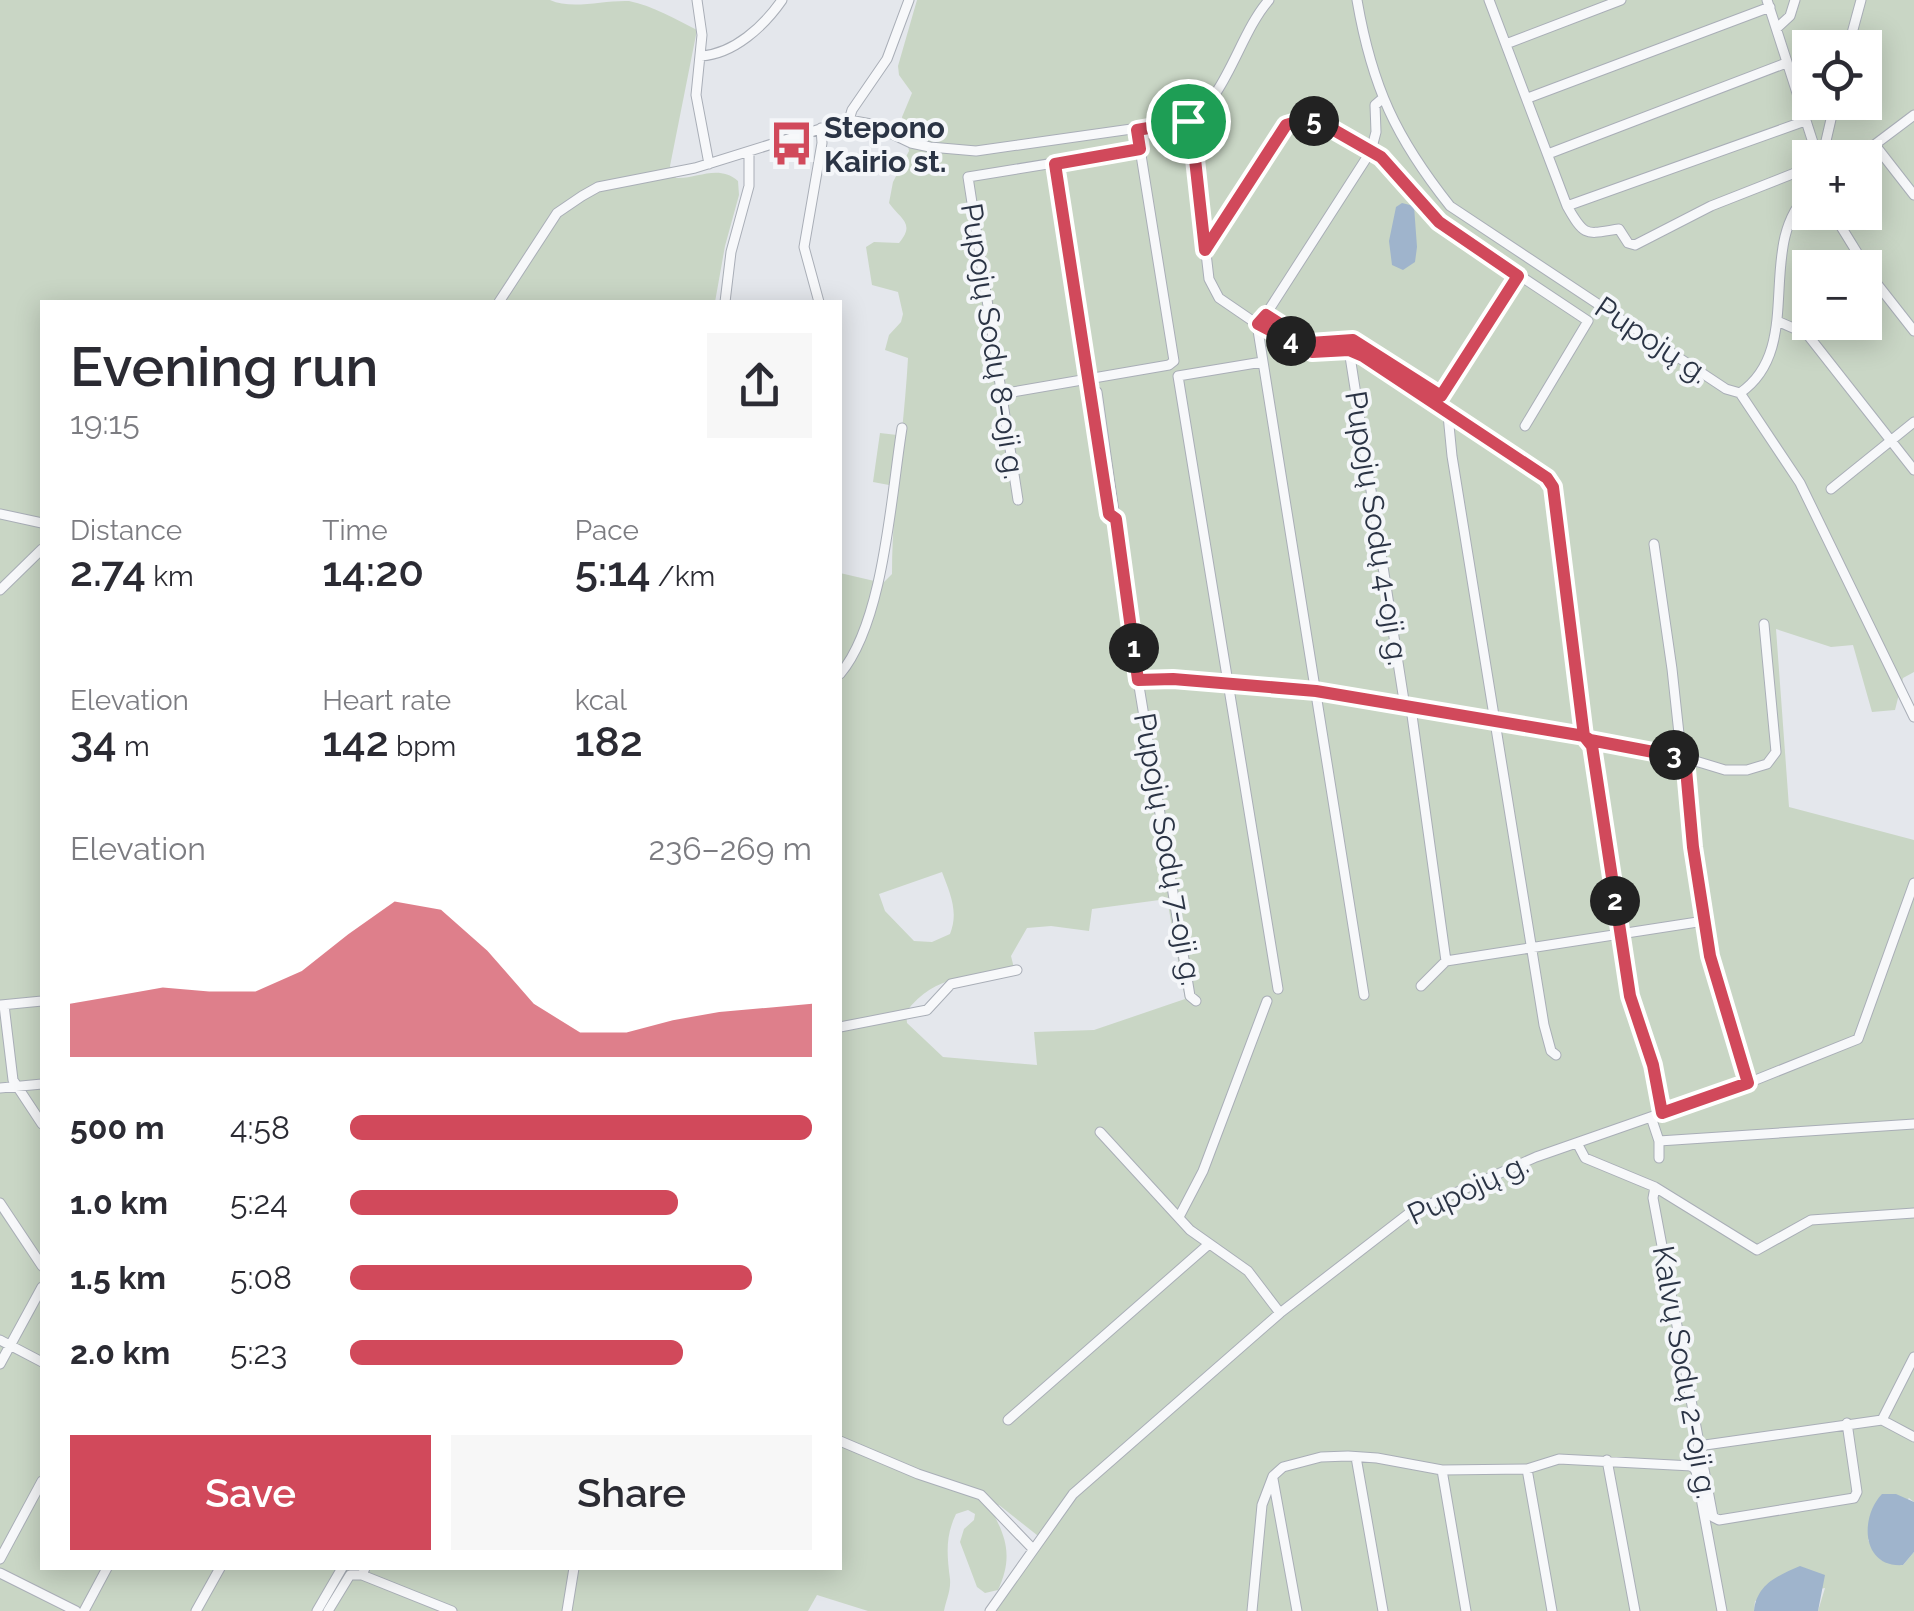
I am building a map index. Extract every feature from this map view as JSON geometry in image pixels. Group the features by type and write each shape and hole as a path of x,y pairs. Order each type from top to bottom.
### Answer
{"street":[{"path":"697,0 702,35 696,94 710,164"},
{"path":"701,56 722,51 758,28 782,0"},
{"path":"849,120 887,59 909,0"},
{"path":"500,300 556,213 598,187 710,164 849,120 870,124 911,143 965,150 996,149 1188,121 1211,100 1249,28 1269,0"},
{"name":"Pupojų g.","path":"1357,0 1382,99 1418,166 1450,206 1726,389 1740,393 1800,482 1914,716"},
{"path":"1490,0 1568,206 1586,232 1595,235 1619,230 1632,246 1711,206 1792,174"},
{"path":"1506,44 1622,0"},
{"path":"1777,28 1790,16 1795,0"},
{"path":"1853,30 1861,0"},
{"path":"1528,98 1768,4 1813,140"},
{"path":"1548,154 1786,63"},
{"path":"1364,995 1258,324 1371,151 1375,141 1375,105 1382,99"},
{"path":"1882,140 1914,116"},
{"path":"1205,250 1286,125 1303,120 1320,122 1371,151 1394,170 1439,222 1588,321 1525,426"},
{"path":"1188,121 1208,279 1214,293 1258,324 1312,352 1349,350 1374,362 1448,415 1537,469 1553,487 1587,738 1630,996 1653,1065 1662,1113"},
{"path":"1568,206 1805,121"},
{"path":"818,300 804,247 822,143 821,128"},
{"path":"1002,394 1170,365 1174,361 1137,130"},
{"name":"Pupojų Sodų 8-oji g.","path":"1018,500 968,177 1140,149"},
{"path":"724,300 731,252 749,186 749,152"},
{"path":"1882,154 1914,195"},
{"name":"Pupojų Sodų 7-oji g.","path":"1055,164 1109,514 1116,519"},
{"path":"1740,393 1761,374 1778,321 1786,232 1792,217"},
{"path":"1843,230 1874,280 1914,331"},
{"path":"1266,315 1310,343 1353,340 1441,396 1518,276"},
{"path":"1778,321 1807,334 1914,470"},
{"name":"Pupojų Sodų 4-oji g.","path":"1349,350 1446,962"},
{"path":"1262,362 1178,376 1278,990"},
{"name":"Pupojų Sodų 7-oji g.","path":"1098,392 1138,680 1190,996 1196,1001"},
{"path":"1448,415 1544,1025 1551,1051 1556,1055"},
{"path":"1830,489 1914,422"},
{"path":"842,671 860,645 868,622 902,428"},
{"path":"0,514 40,523"},
{"path":"1654,544 1704,922 1719,994 1748,1083"},
{"path":"0,590 40,551"},
{"path":"1138,680 1229,682 1316,691 1587,738 1737,772 1774,759 1776,742 1764,624"},
{"name":"Pupojų g.","path":"990,1611 1073,1494 1280,1313 1408,1214 1536,1156 1748,1083 1858,1039 1914,883"},
{"path":"1421,986 1446,962 1704,922"},
{"path":"842,1028 927,1010 951,984 1017,970"},
{"path":"40,1000 2,1005 16,1085 40,1121"},
{"path":"1179,1216 1202,1171 1268,1001"},
{"path":"0,1088 40,1084"},
{"path":"1651,1117 1659,1140 1659,1158"},
{"path":"1659,1140 1914,1124"},
{"path":"1100,1132 1190,1230 1248,1271 1280,1313"},
{"path":"1577,1143 1585,1158 1655,1187 1756,1250 1811,1220 1914,1212"},
{"name":"Kalvų Sodų 2-oji g.","path":"1655,1187 1653,1198 1711,1514 1716,1520 1852,1500 1856,1496 1848,1423"},
{"path":"0,1204 40,1263"},
{"path":"1008,1420 1209,1244"},
{"path":"0,1364 5,1343 40,1290"},
{"path":"5,1343 40,1361"},
{"path":"1882,1420 1914,1357"},
{"path":"1698,1446 1882,1420 1914,1437"},
{"path":"842,1442 918,1474 982,1494 1032,1548"},
{"path":"1252,1611 1262,1506 1273,1476 1284,1467 1321,1457 1356,1457 1442,1470 1526,1469 1552,1460 1688,1465 1696,1472 1722,1611"},
{"path":"1356,1457 1383,1611"},
{"path":"1608,1460 1635,1611"},
{"path":"1526,1469 1552,1611"},
{"path":"1442,1470 1466,1611"},
{"path":"1273,1476 1297,1611"},
{"path":"0,1559 40,1485"},
{"path":"84,1611 106,1570"},
{"path":"196,1611 219,1570"},
{"path":"317,1611 341,1570"},
{"path":"567,1611 574,1570"},
{"path":"328,1611 350,1575 364,1571 452,1611"},
{"path":"0,1572 76,1611"}],"green space":[{"path":"0,0 638,3 697,30 670,166 676,178 723,174 738,181 739,195 715,300 40,300 40,1570 842,1570 842,573 883,583 892,574 908,358 885,350 889,335 903,314 898,292 872,285 866,247 874,242 899,243 906,231 889,203 893,182 909,151 902,117 912,93 899,75 898,66 917,0 1352,0 1355,11 1363,10 1362,0 1914,0 1914,672 1903,678 1895,710 1872,712 1853,645 1831,647 1776,629 1789,807 1914,840 1914,1502 1909,1498 1868,1540 1881,1560 1903,1565 1914,1552 1914,1611 1818,1611 1825,1588 1755,1601 1754,1611 995,1611 1042,1539 999,1505 990,1508 1001,1529 1007,1558 998,1590 985,1593 977,1587 960,1542 964,1529 974,1520 975,1514 968,1510 956,1514 948,1538 950,1583 944,1611 868,1611 817,1595 808,1611 0,1611","holes":["942,872 954,918 950,934 932,942 914,941 885,911 879,894","1167,899 1185,999 1094,1030 1034,1032 1037,1065 943,1057 907,1023 906,1012 942,983 1014,968 1011,956 1027,928 1051,926 1089,931 1092,909"]},
{"path":"880,433 897,435 889,485 873,482"}],"water":[{"path":"1402,203 1414,206 1417,247 1415,262 1403,270 1392,265 1389,241 1396,207"},
{"path":"1882,1494 1896,1494 1914,1502 1914,1552 1903,1565 1879,1559 1868,1540 1870,1516"},
{"path":"1800,1566 1825,1575 1818,1611 1754,1611 1764,1588"}],"place":[{"name":"Stepono Kairio st.","path":"791,144"}],"route":[{"path":"1188,121 1137,130 1140,149 1055,164 1109,514 1116,519 1138,680 1229,682 1316,691 1584,736 1592,746 1630,996 1653,1065 1662,1113 1748,1083 1710,956 1693,847 1685,758 1584,736 1553,487 1537,469 1448,415 1374,362 1349,350 1307,351 1258,324 1266,315 1310,343 1353,340 1441,396 1518,276 1439,222 1381,157 1320,122 1303,120 1286,125 1205,250 1188,121"}]}
